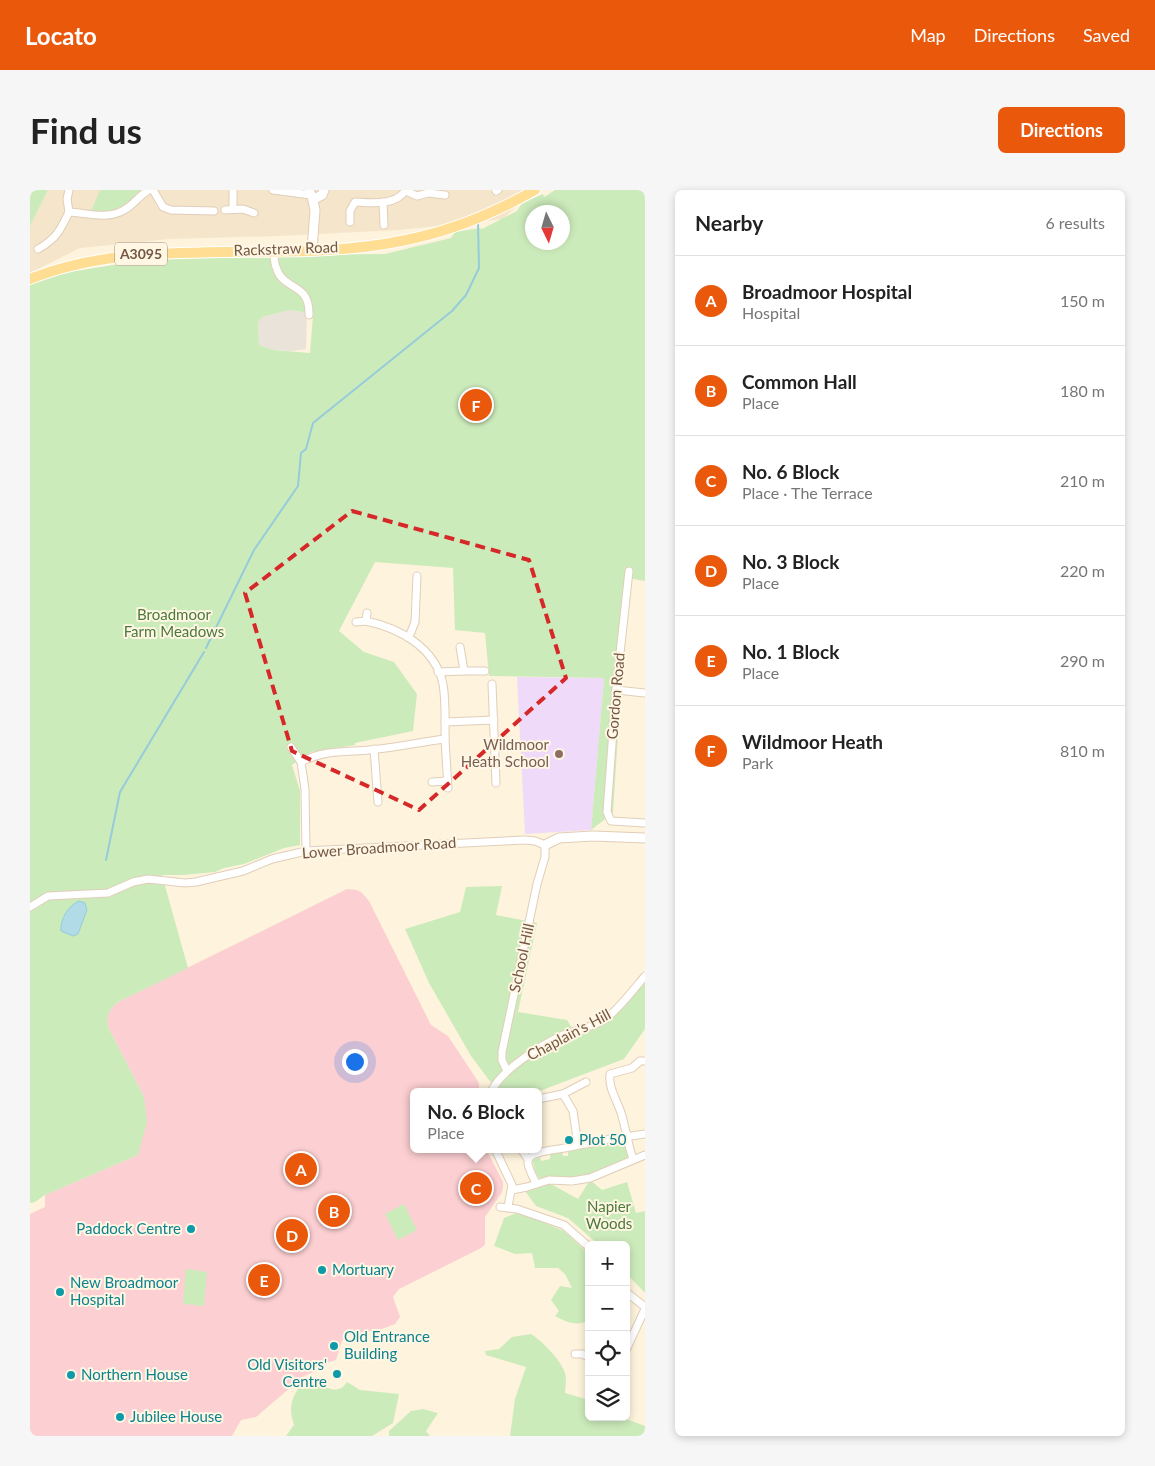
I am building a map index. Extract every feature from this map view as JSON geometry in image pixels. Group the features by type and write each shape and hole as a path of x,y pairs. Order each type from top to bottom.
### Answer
{"main road":[{"name":"Rackstraw Road","path":"30,279 71,266 127,255 312,250 380,244 422,237 474,220 512,203 534,190"}],"street":[{"path":"38,249 51,242 59,233 69,212 67,199 69,190"},
{"path":"69,212 110,216 126,209 143,193 151,190 163,207 171,210 214,212"},
{"path":"233,190 229,210 243,209 254,213"},
{"path":"273,190 283,193 309,193 318,198 324,192"},
{"path":"350,222 350,210 355,202 383,202 399,198 406,191 417,196 428,193 445,195"},
{"path":"312,250 316,210 324,192"},
{"path":"309,193 316,210"},
{"path":"383,202 384,225"},
{"path":"274,251 276,268 285,282 306,296 309,305 308,315"},
{"name":"Gordon Road","path":"629,571 616,690 607,812 611,820 645,823"},
{"path":"409,637 415,622 417,576"},
{"path":"366,612 366,621"},
{"path":"356,622 366,621 396,630 409,637 421,647 438,672 442,683 447,785 432,782"},
{"path":"460,647 464,671"},
{"path":"438,672 484,670"},
{"path":"492,684 496,783"},
{"path":"616,690 645,693"},
{"path":"445,722 494,720"},
{"path":"301,762 311,756 330,752 374,749 445,739"},
{"path":"291,747 301,762 305,789 306,851"},
{"path":"374,749 381,791 378,802"},
{"name":"Lower Broadmoor Road","path":"30,908 48,896 108,894 133,882 148,879 185,883 196,882 243,871 272,859 306,851 524,840 535,841 545,845 559,838 593,836 645,838"},
{"name":"School Hill","path":"507,1071 502,1060 502,1052 537,884 545,857 545,845"},
{"name":"Chaplain's Hill","path":"493,1088 507,1071 529,1055 562,1036 608,1017 645,976"},
{"path":"634,1159 626,1138 622,1115 609,1083 610,1074 632,1068 640,1061 645,1061"},
{"path":"542,1098 563,1094 586,1082"},
{"path":"563,1094 573,1111 578,1145"},
{"path":"542,1152 645,1134"},
{"path":"497,1153 510,1179 512,1190 504,1207 544,1217 564,1225 585,1243"},
{"path":"523,1153 528,1159 528,1164 536,1184"},
{"path":"528,1159 534,1153"},
{"path":"512,1190 549,1180 572,1181 590,1178 645,1155"},
{"path":"634,1159 645,1162"},
{"path":"630,1295 645,1308 630,1341"},
{"path":"575,1354 585,1355"}],"highlighted area":[{"path":"352,511 529,560 566,678 419,810 292,751 245,593"}],"shaded area":[{"path":"48,190 533,190 503,219 399,230 169,239 80,248 30,273 30,226"},
{"path":"290,310 307,313 306,349 292,351 273,350 259,345 258,323 262,317"},
{"name":"Wildmoor Heath School","path":"517,677 604,678 591,830 525,834"},
{"path":"347,889 357,890 369,901 431,1025 448,1036 479,1083 479,1088 410,1088 410,1153 488,1153 503,1182 503,1188 485,1217 485,1245 399,1289 393,1297 400,1317 395,1324 382,1329 347,1335 342,1341 336,1360 326,1363 318,1370 304,1376 256,1417 241,1420 232,1436 30,1436 30,1214 45,1207 45,1195 138,1155 144,1097 108,1027 107,1018 110,1009 118,1002"}],"green space":[{"path":"30,190 48,190 30,226"},
{"path":"100,190 144,190 124,207 110,214 91,211"},
{"name":"Broadmoor Farm Meadows","path":"555,190 645,190 645,581 628,578 613,813 591,830 604,678 489,676 485,633 455,630 453,568 375,562 339,631 364,652 394,662 417,694 413,731 355,743 355,745 311,752 292,765 300,791 300,845 284,848 244,864 215,872 162,875 188,968 118,1002 110,1010 107,1019 108,1027 144,1097 147,1122 138,1155 30,1203 30,278 171,256 385,254 451,238 455,232 482,229 517,211 522,203 543,194 544,197","holes":["290,310 314,314 310,353 273,350 259,345 258,323 262,317"]},
{"path":"502,886 496,915 537,923 518,1012 567,1020 574,1031 608,1017 645,976 645,1029 624,1059 542,1090 542,1088 495,1088 471,1056 429,983 405,929 460,912 466,887"},
{"path":"627,1141 629,1157 585,1176 541,1179 534,1168 533,1160 540,1157 541,1161 550,1159 550,1154 562,1152 563,1156 568,1156 568,1151"},
{"name":"Napier Woods","path":"590,1180 602,1190 627,1182 636,1213 645,1211 645,1293 630,1277 630,1241 594,1241 568,1218 536,1206 525,1191 551,1184 578,1199"},
{"path":"404,1204 417,1230 398,1240 385,1214"},
{"path":"519,1212 564,1231 585,1250 585,1322 567,1322 555,1316 559,1311 551,1300 560,1286 572,1288 565,1274 558,1268 535,1268 532,1253 515,1254 494,1246 504,1218"},
{"path":"186,1269 207,1272 204,1306 183,1304"},
{"path":"531,1334 551,1351 565,1373 565,1393 585,1399 585,1421 630,1420 645,1426 645,1436 510,1436 515,1399 526,1367 486,1355 485,1351 499,1349 512,1337"},
{"path":"347,1382 360,1390 399,1394 393,1423 372,1436 286,1436 294,1425 291,1413 293,1398 303,1383 313,1388 324,1385 336,1390"},
{"path":"423,1409 438,1413 426,1431 430,1436 389,1436 389,1431 411,1411"}],"water":[{"path":"79,901 85,903 87,910 78,934 73,936 61,931 61,926 68,910"}],"waterway":[{"path":"206,648 254,550 298,486 301,453 306,449 313,423 452,311 466,295 479,268 478,223"},
{"path":"106,860 120,792 204,652"}],"place":[{"name":"Wildmoor Heath","path":"476,405"},
{"name":"Wildmoor Heath School","path":"559,754"},
{"name":"Plot 50","path":"569,1140"},
{"name":"Broadmoor Hospital","path":"301,1169"},
{"name":"No. 6 Block","path":"476,1188"},
{"name":"Common Hall","path":"334,1211"},
{"name":"Paddock Centre","path":"191,1229"},
{"name":"No. 3 Block","path":"292,1235"},
{"name":"Mortuary","path":"322,1270"},
{"name":"No. 1 Block","path":"264,1280"},
{"name":"New Broadmoor Hospital","path":"60,1292"},
{"name":"Old Entrance Building","path":"334,1346"},
{"name":"Old Visitors' Centre","path":"337,1374"},
{"name":"Northern House","path":"71,1375"},
{"name":"Jubilee House","path":"120,1417"}]}
